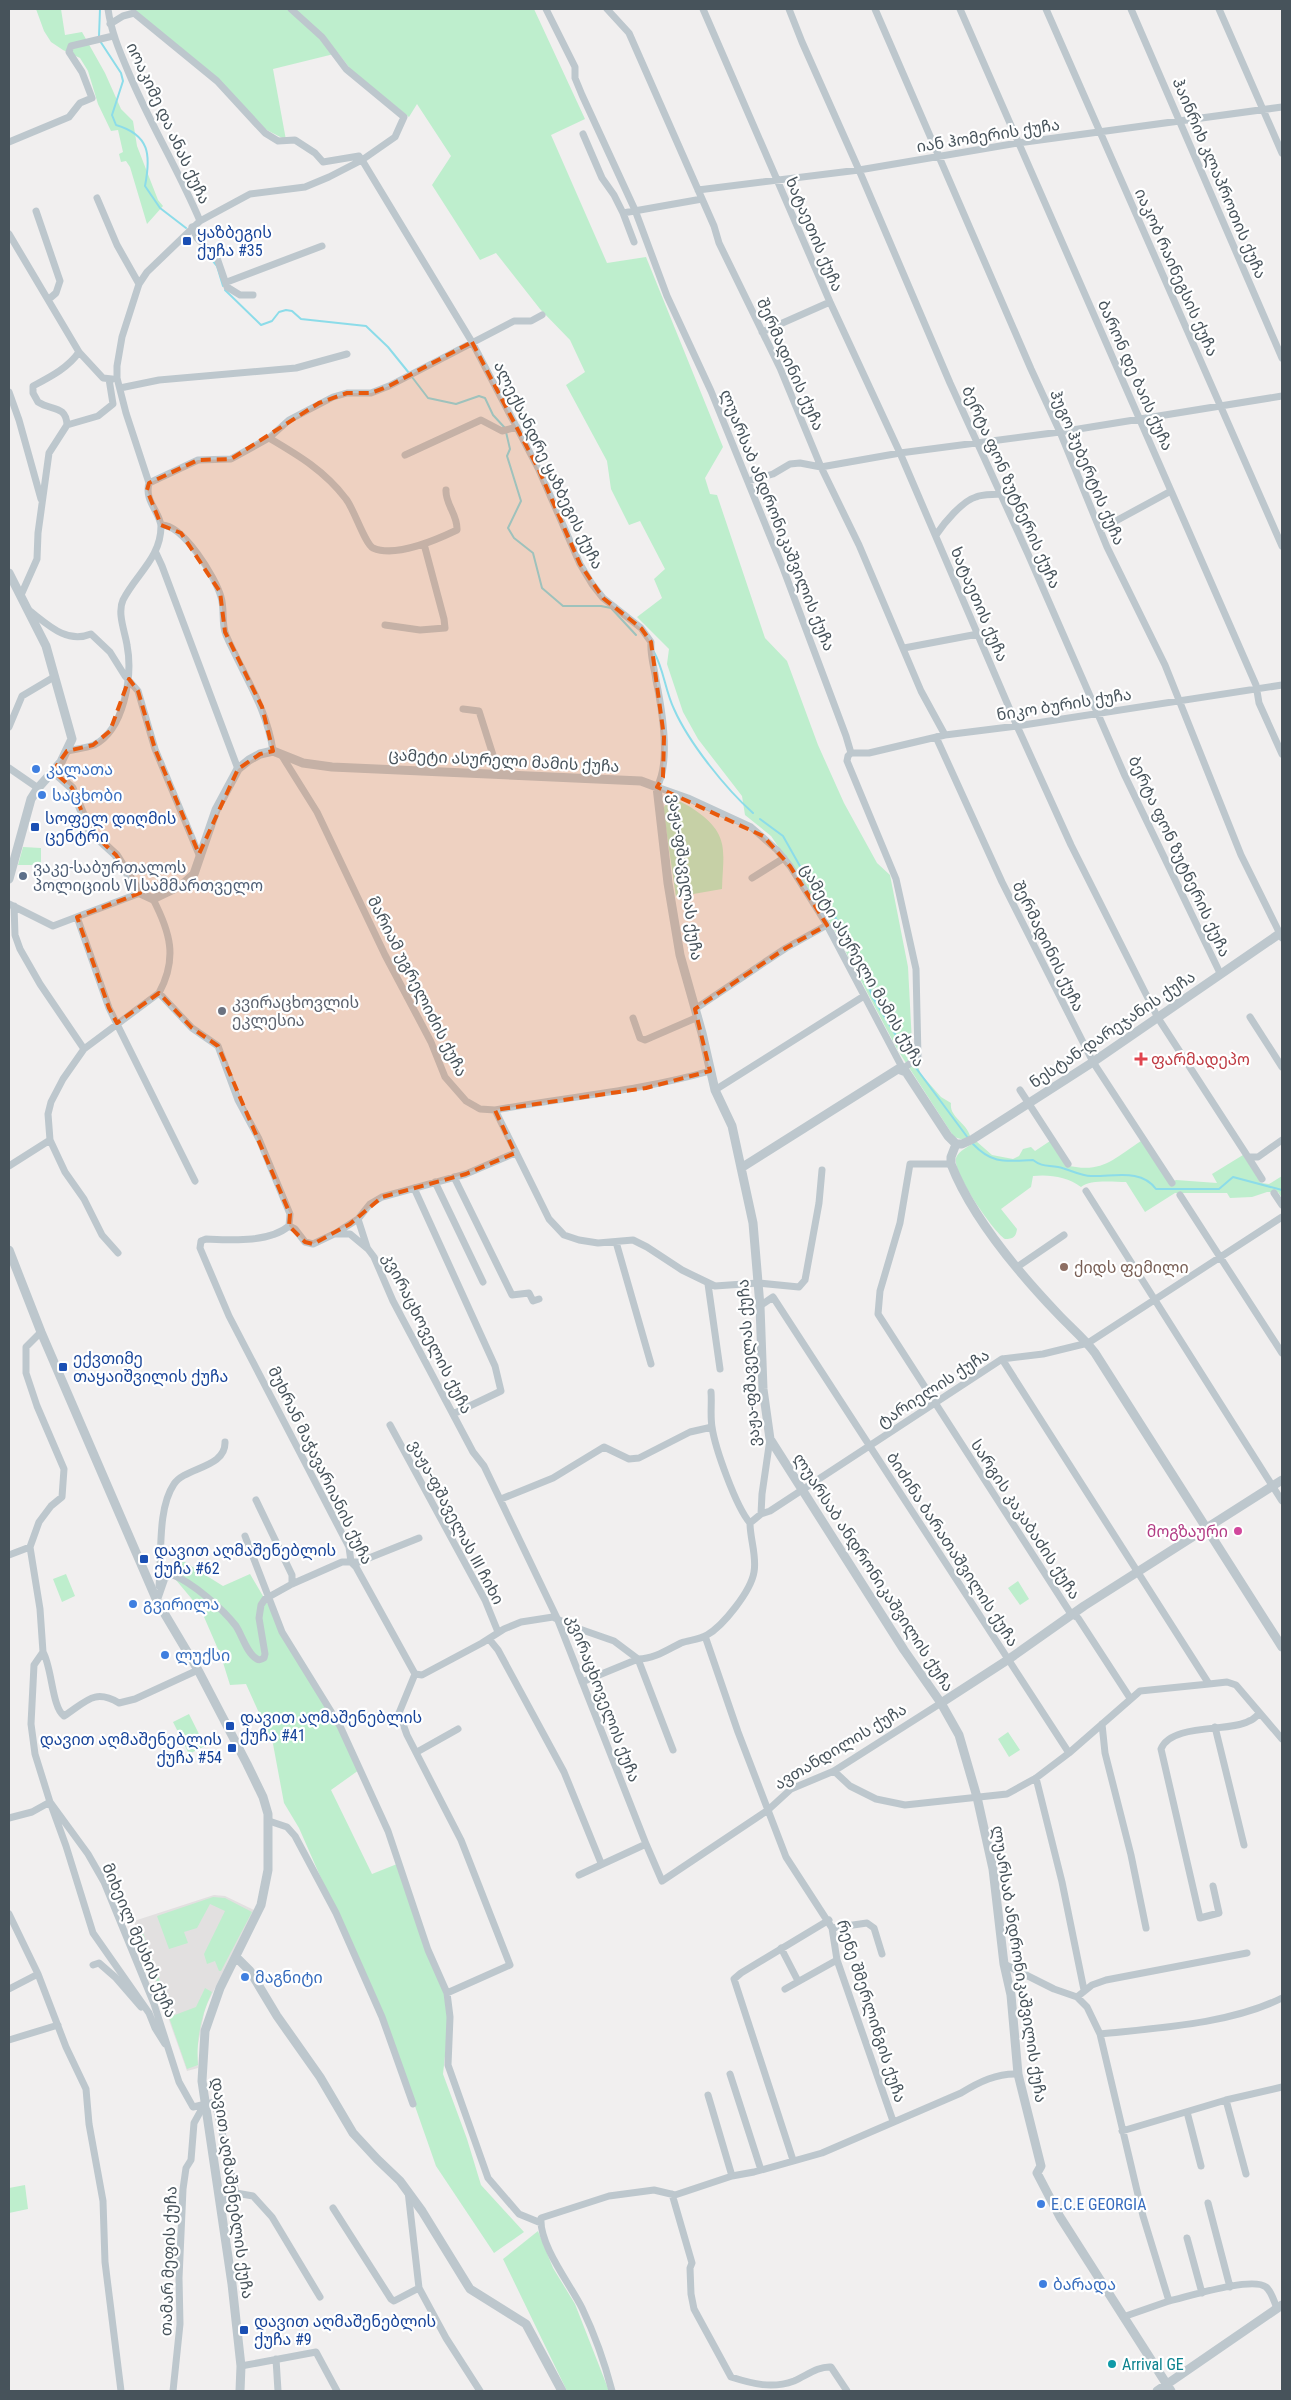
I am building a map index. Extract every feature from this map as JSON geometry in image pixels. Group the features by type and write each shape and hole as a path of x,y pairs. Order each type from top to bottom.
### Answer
{"street":[{"name":"იოაკიმე და ანას ქუჩა","path":"108,9 113,36 150,124 184,185 200,220"},
{"path":"68,751 93,745 110,731 120,711 130,679 128,651 122,617 122,601 156,553 161,525 147,490 149,483 126,413 117,378 122,336 139,284 200,220 250,194 305,187 362,160 395,137 404,117 346,69 322,37 291,9"},
{"name":"ლუარსაბ ანდრონიკაშვილის ქუჩა","path":"546,9 574,67 575,78 604,147 635,210 667,296 711,391 748,481 825,678 851,753 848,756 847,762 896,879 916,969 918,1057 905,1068"},
{"name":"შერმადინის ქუჩა","path":"607,9 629,33 702,199 719,243 780,368 821,467 859,545 921,690 945,734"},
{"name":"ხატაეთის ქუჩა","path":"703,9 830,302 900,453 1017,726 1071,846 1158,1018 1262,1179"},
{"name":"ბერტა ფონ ზუტნერის ქუჩა","path":"789,9 977,444 1134,794 1220,973"},
{"name":"ჰუგო ჰუბერტის ქუჩა","path":"875,9 1101,529 1132,599 1154,639 1241,855 1281,935"},
{"name":"ბარონ დე ბაის ქუჩა","path":"960,9 1140,417 1257,689 1259,703 1282,754"},
{"name":"იაკობ რაინეგსის ქუჩა","path":"1046,9 1282,546"},
{"name":"ჰაინრიხ კლაპროთის ქუჩა","path":"1131,9 1282,358"},
{"path":"1219,9 1282,154"},
{"path":"110,24 123,16 134,13 217,81 265,133 278,141 295,140 315,153 322,162 345,156 359,156 362,160"},
{"path":"9,142 69,117 80,103 92,98 82,72 69,52 71,46 113,36"},
{"name":"იან ჰომერის ქუჩა","path":"698,190 859,170 1018,143 1282,107"},
{"path":"583,134 602,178 614,195 623,213 634,242"},
{"name":"ალექსანდრე ყაზბეგის ქუჩა","path":"362,160 472,342 580,564 592,584 604,598 641,628 651,642 650,654 659,694 664,737 662,777 657,787"},
{"path":"97,198 117,245 139,284"},
{"path":"623,213 702,199"},
{"path":"36,211 60,281 56,293 49,299"},
{"path":"192,227 197,238 217,258 228,287 232,292 240,295 253,295"},
{"path":"9,234 79,352 102,378 117,378"},
{"path":"227,282 322,246"},
{"path":"762,332 830,302"},
{"path":"149,483 198,460 231,458 269,438 289,420 333,397 347,393 371,392 411,375 514,321 531,321 542,315"},
{"path":"67,425 66,416 63,412 38,402 33,393 32,386 59,372 79,352"},
{"path":"120,388 159,380 296,368 347,354"},
{"path":"21,596 37,559 49,453 67,425 105,412 113,404 109,379"},
{"path":"9,392 19,420 42,504"},
{"path":"748,481 773,474 790,464 800,463 821,467 900,453 1060,432 1140,417 1282,396"},
{"path":"404,454 481,420 502,431 515,428"},
{"path":"269,438 305,459 331,481 354,510 368,544 374,548 389,550 424,544 457,530 457,524 445,497 446,490"},
{"path":"1101,529 1171,491"},
{"path":"936,535 946,521 969,500 977,496 1000,494"},
{"path":"153,899 188,880 194,874 216,810 238,769 260,754 272,751 270,732 262,707 225,632 220,592 197,552 182,533 174,527 161,525"},
{"path":"385,625 420,630 445,628 424,544"},
{"path":"156,553 238,769"},
{"path":"9,573 30,611 46,646 72,739 68,751 38,788 32,799 9,879"},
{"path":"30,611 60,633 72,638 82,638 91,634 110,652 125,676 130,679 138,691 155,749 200,857"},
{"path":"904,648 978,634"},
{"path":"9,727 22,696 54,677"},
{"name":"ნიკო ბურის ქუჩა","path":"851,753 869,753 945,734 1017,726 1282,685"},
{"path":"463,709 479,710 499,774"},
{"name":"შერმადინის ქუჩა","path":"936,737 1002,882 1092,1062 1172,1183"},
{"name":"ცამეტი ასურელი მამის ქუჩა","path":"272,751 303,763 332,767 641,781 688,798 751,828 763,836 784,858 827,925 864,996 905,1068 948,1136 956,1144"},
{"name":"მარიამ უგრელიძის ქუჩა","path":"282,756 317,812 385,955 431,1042 446,1077 466,1101 480,1109 495,1110"},
{"path":"9,768 38,788"},
{"path":"53,771 72,788 86,824 96,838 116,855 140,893 153,899 170,937 171,951 165,982 160,993 84,1048 51,1102 48,1124 50,1140 65,1172 84,1199 102,1234 118,1253"},
{"name":"ვაჟა-ფშაველას ქუჩა","path":"657,787 668,883 680,955 715,1090 732,1126 752,1223 760,1306 763,1389 770,1439 761,1514"},
{"path":"752,878 784,858"},
{"path":"11,905 54,926 140,893"},
{"path":"11,905 15,935 20,949 40,984 84,1048"},
{"path":"77,917 109,1008 195,1181"},
{"path":"633,1018 640,1038 646,1040 696,1013 786,948 827,925"},
{"name":"ნესტან-დარეჯანის ქუჩა","path":"956,1144 970,1141 1158,1018 1220,973 1281,935"},
{"path":"160,993 192,1028 218,1046 238,1100 259,1139 290,1214 289,1226 295,1229 305,1242 313,1244 334,1234 358,1219 370,1204 382,1196 454,1177 515,1153"},
{"path":"715,1090 864,996"},
{"path":"1250,1017 1282,1067"},
{"path":"741,1168 894,1070 905,1068"},
{"path":"710,1071 646,1088 560,1098 495,1110 515,1153 550,1219 559,1232 579,1240 598,1243 633,1240 708,1284 722,1286 758,1283 793,1288 799,1287 805,1280 819,1203 822,1170"},
{"path":"1020,1090 1068,1164"},
{"path":"9,1166 50,1140"},
{"path":"1248,1157 1258,1157 1282,1140"},
{"path":"956,1144 951,1157 951,1164 968,1199 1017,1267 1058,1314 1088,1343 1282,1647"},
{"name":"სარგის კაკაბაძის ქუჩა","path":"951,1164 910,1164 900,1223 880,1291 878,1314 1071,1614 1078,1618 1130,1698"},
{"path":"454,1177 512,1295 529,1293 533,1301 539,1299"},
{"path":"435,1182 483,1282"},
{"path":"414,1188 495,1366 501,1391 453,1414"},
{"path":"1086,1191 1282,1501"},
{"path":"1274,1193 1282,1205"},
{"path":"1180,1195 1282,1353"},
{"name":"ტარიელის ქუჩა","path":"761,1514 770,1511 935,1401 1002,1359 1043,1354 1088,1343 1282,1217"},
{"path":"358,1219 368,1249"},
{"name":"მუხრან მაჭავარიანის ქუჩა","path":"289,1226 274,1234 244,1240 206,1239 201,1242 200,1248 229,1316 345,1538 349,1547 351,1562 416,1674"},
{"name":"კვირაცხოველის ქუჩა","path":"334,1234 350,1234 368,1249 374,1257 393,1301 501,1499 557,1618 646,1844"},
{"path":"1017,1267 1064,1235"},
{"path":"616,1242 651,1364"},
{"name":"დავით აღმაშენებლის ქუჩა","path":"9,1250 41,1332 158,1601 198,1670 263,1797 269,1821 268,1870 262,1905 237,1958 220,1988 205,2031 202,2081 204,2105 232,2284 241,2366 240,2391"},
{"path":"708,1284 720,1369"},
{"path":"760,1306 773,1297 774,1285"},
{"name":"ბიძინა ბარათაშვილის ქუჩა","path":"773,1297 1069,1753"},
{"name":"მიხეილ მესხის ქუჩა","path":"41,1332 26,1347 26,1373 64,1469 64,1487 62,1496 51,1506 39,1522 30,1547 40,1609 43,1652 34,1665 31,1724 35,1754 50,1802 88,1854 104,1882 154,2004 180,2082 193,2107 204,2105"},
{"path":"1002,1359 1209,1684"},
{"path":"582,1682 638,1659 658,1655 682,1643 705,1636 721,1626 731,1614 754,1576 750,1523 742,1514 736,1500 712,1427 711,1392"},
{"name":"ვაჟა-ფშაველას III ჩიხი","path":"390,1425 485,1600 498,1632"},
{"path":"501,1499 553,1478 604,1447 629,1460 639,1458 690,1432 712,1427"},
{"name":"ლუარსაბ ანდრონიკაშვილის ქუჩა","path":"770,1439 941,1703 959,1735 976,1797 992,1869 1004,1964 1011,1996 1018,2074 1041,2166 1037,2173 1052,2203 1169,2388"},
{"path":"158,1601 164,1507 174,1483 212,1462 222,1453 225,1442"},
{"name":"ავთანდილის ქუჩა","path":"646,1844 662,1881 768,1810 792,1789 834,1771 1009,1659 1071,1614 1137,1571 1282,1480"},
{"path":"256,1500 292,1575 292,1584"},
{"path":"750,1523 761,1514"},
{"path":"246,1536 282,1632 340,1726 384,1823 408,1886 428,1950 447,1993 450,2017 448,2065 488,2178 519,2214 540,2223"},
{"path":"158,1601 165,1578 170,1576 178,1577 236,1625 252,1654 256,1659 261,1660 265,1654 259,1612 261,1605 269,1596 342,1562 359,1562 419,1538"},
{"path":"9,1555 30,1547"},
{"path":"447,1993 510,1965 462,1840 417,1752 400,1714 416,1674 422,1675 489,1639 498,1632 521,1622 557,1618 570,1626 614,1642 638,1659 673,1750"},
{"name":"რენე შმერლინგის ქუჩა","path":"705,1636 738,1732 786,1857 829,1920 838,1960 893,2121"},
{"path":"489,1639 498,1650 564,1772 601,1863"},
{"path":"43,1652 48,1660 58,1710 64,1716 94,1696 109,1697 119,1703 135,1699 198,1670"},
{"path":"834,1771 850,1786 876,1799 905,1805 943,1803 1007,1794 1036,1778 1069,1753 1140,1691 1227,1682 1236,1685 1282,1739"},
{"path":"1213,1886 1219,1914 1200,1918 1161,1749 1164,1743 1174,1737 1215,1727 1248,1722 1259,1714"},
{"path":"1102,1724 1105,1754 1131,1855 1146,1928"},
{"path":"1215,1727 1244,1844"},
{"path":"417,1752 458,1729"},
{"path":"1036,1778 1062,1882 1084,1990"},
{"path":"9,1818 32,1812 50,1802 66,1846 93,1934 149,2013 155,2028"},
{"path":"269,1821 287,1827 295,1836 336,1913 382,2017 413,2104"},
{"path":"580,1875 601,1863 627,1855 646,1844"},
{"path":"9,1914 12,1929 38,1974 86,2089 89,2124 103,2201 105,2262 121,2391"},
{"path":"794,2160 734,1979 781,1948 829,1920"},
{"path":"832,1928 867,1923 874,1928 882,1954"},
{"path":"781,1948 798,1981"},
{"path":"1077,1997 1084,1990 1106,1980 1247,1953"},
{"path":"237,1958 250,1972 354,2132 408,2191 470,2289 526,2324 562,2391"},
{"path":"785,1989 838,1960"},
{"path":"93,1965 99,1963 115,1977 142,2009 170,2051"},
{"path":"1004,1964 1054,1989 1077,1997 1087,2007 1100,2034 1143,2216 1170,2301"},
{"path":"9,1989 38,1974"},
{"path":"1100,2034 1190,2024 1249,2010 1282,1998"},
{"path":"9,2040 58,2025"},
{"path":"730,2074 761,2170"},
{"path":"612,2391 582,2309 548,2246 540,2223 541,2218 609,2196 654,2190 672,2194 732,2176 822,2153 880,2129 893,2121 961,2093 987,2080 1004,2074 1018,2074"},
{"path":"1122,2131 1226,2100 1282,2087"},
{"path":"708,2095 732,2176"},
{"path":"1226,2100 1246,2174"},
{"path":"204,2105 215,2102 236,2193"},
{"name":"თამარ მეფის ქუჩა","path":"173,2391 180,2324 179,2278 183,2189 186,2168 191,2160 194,2123 204,2105"},
{"path":"1187,2112 1201,2166"},
{"path":"408,2191 420,2288 446,2338 480,2391"},
{"path":"220,2203 236,2193 253,2196 272,2217 320,2297"},
{"path":"672,2194 692,2263 690,2268 694,2309 731,2377 765,2386 780,2385 821,2368 831,2367 847,2391"},
{"path":"1208,2203 1230,2287"},
{"path":"333,2208 391,2300 395,2300 420,2288"},
{"path":"1187,2238 1202,2293"},
{"path":"1123,2317 1170,2301 1202,2293 1230,2287 1261,2285 1267,2288 1280,2307 1169,2388 1157,2391"},
{"path":"241,2366 317,2353 337,2391"},
{"path":"276,2359 278,2391"}],"highlighted area":[{"path":"472,342 539,470 580,564 603,598 641,628 651,642 664,737 663,777 657,787 763,836 790,866 827,925 786,948 695,1009 710,1071 646,1088 495,1110 515,1153 466,1174 382,1197 350,1224 313,1244 305,1242 289,1226 290,1214 218,1046 192,1028 159,993 117,1023 109,1008 77,917 140,893 116,855 90,831 72,788 53,771 67,751 93,745 110,731 129,679 138,691 155,749 199,854 238,769 260,754 273,751 262,707 225,632 220,592 181,533 161,525 147,490 149,483 198,460 231,459 319,403 347,393 371,393 389,386"}],"shaded area":[{"path":"214,1895 225,1896 254,1910 205,2008 197,2050 198,2068 187,2071 134,1921"}],"green space":[{"path":"36,9 61,9 65,35 82,32 105,73 121,109 133,121 137,146 158,200 163,206 147,224 130,167 126,161 121,162 119,154 123,152 118,130 111,131 98,104 88,71 80,58 51,42 44,31"},
{"path":"133,9 534,9 585,119 551,135 607,263 646,257 723,447 705,478 710,494 717,495 765,638 787,661 818,745 844,803 877,863 890,875 908,967 912,1043 920,1073 941,1097 951,1103 955,1116 970,1136 964,1140 954,1137 897,1049 830,922 771,836 745,815 742,796 698,739 683,712 667,664 669,649 637,617 662,598 654,579 665,569 640,521 629,525 611,489 607,461 566,385 585,372 570,340 540,309 496,253 480,260 432,185 451,156 417,104 409,117 352,71 338,53 273,69 286,140 261,127 224,85"},
{"path":"671,799 682,802 692,808 709,821 716,830 720,838 723,855 722,889 676,897 663,808"},
{"path":"23,847 41,848 41,865 18,865"},
{"path":"976,1141 992,1155 1013,1159 1019,1156 1023,1149 1031,1147 1035,1151 1050,1141 1065,1165 1088,1168 1106,1164 1141,1141 1169,1183 1176,1180 1217,1183 1212,1174 1243,1155 1261,1183 1269,1184 1282,1176 1282,1198 1278,1192 1267,1192 1252,1197 1230,1198 1227,1193 1175,1193 1145,1212 1126,1182 1096,1182 1085,1184 1081,1187 1058,1177 1033,1176 1031,1187 1001,1209 1017,1229 1014,1237 1005,1239 974,1201 956,1165 957,1155"},
{"path":"175,1556 223,1586 250,1574 340,1727 359,1770 331,1790 372,1874 397,1864 450,2010 443,2074 467,2139 481,2185 524,2232 494,2253 436,2166 390,2035 299,1828 284,1803 273,1744 246,1684 230,1685 221,1656 201,1610 176,1580"},
{"path":"66,1574 75,1596 62,1602 53,1579"},
{"path":"1018,1581 1029,1599 1020,1605 1008,1588"},
{"path":"189,1714 205,1746 189,1754 173,1722"},
{"path":"1008,1732 1020,1750 1009,1757 998,1739"},
{"path":"213,1897 225,1898 252,1912 221,1971 219,1971 215,1961 207,1964 204,1954 225,1911 210,1904 197,1928 184,1932 188,1943 169,1949 157,1916"},
{"path":"141,1927 172,2016 196,2007 205,1988 212,1992 200,2028 198,2065 187,2069 138,1928"},
{"path":"25,2185 28,2209 9,2213 9,2188"},
{"path":"538,2231 553,2268 575,2304 609,2391 567,2391 503,2259"}],"waterway":[{"path":"99,36 100,9"},
{"path":"100,41 121,73 123,81 112,115 116,125 136,134 142,141 146,148 148,165 145,186 160,208 186,228"},
{"path":"203,249 217,266 223,286"},
{"path":"225,290 261,325 272,321 279,312 286,310 292,311 301,319 366,326 388,347 409,373"},
{"path":"412,377 428,398 456,404 479,396 485,398 493,415 505,428"},
{"path":"506,432 510,449 507,456 521,501 508,528 514,538 533,553 542,588 563,606 601,606 611,608 636,635"},
{"path":"654,652 671,702 698,751 720,779 753,813"},
{"path":"760,819 783,836 810,884 818,889 827,902 859,961 873,998 911,1060"},
{"path":"913,1064 968,1138"},
{"path":"973,1144 980,1151 994,1159 1033,1160 1042,1165 1062,1168 1087,1176 1135,1176 1150,1182 1156,1189 1219,1189 1233,1177 1282,1190"}],"place":[{"name":"ყაზბეგის ქუჩა #35","path":"187,241"},
{"name":"კალათა","path":"36,769"},
{"name":"საცხობი","path":"42,795"},
{"name":"სოფელ დიღმის ცენტრი","path":"35,827"},
{"name":"ვაკე-საბურთალოს პოლიციის VI სამმართველო","path":"23,876"},
{"name":"კვირაცხოვლის ეკლესია","path":"222,1011"},
{"name":"ფარმადეპო","path":"1141,1059"},
{"name":"ქიდს ფემილი","path":"1064,1267"},
{"name":"ექვთიმე თაყაიშვილის ქუჩა","path":"63,1367"},
{"name":"მოგზაური","path":"1238,1531"},
{"name":"დავით აღმაშენებლის ქუჩა #62","path":"144,1559"},
{"name":"გვირილა","path":"133,1604"},
{"name":"ლუქსი","path":"165,1655"},
{"name":"დავით აღმაშენებლის ქუჩა #41","path":"230,1726"},
{"name":"დავით აღმაშენებლის ქუჩა #54","path":"232,1748"},
{"name":"მაგნიტი","path":"245,1977"},
{"name":"E.C.E GEORGIA","path":"1041,2204"},
{"name":"ბარადა","path":"1043,2284"},
{"name":"დავით აღმაშენებლის ქუჩა #9","path":"244,2330"},
{"name":"Arrival GE","path":"1112,2364"}]}
